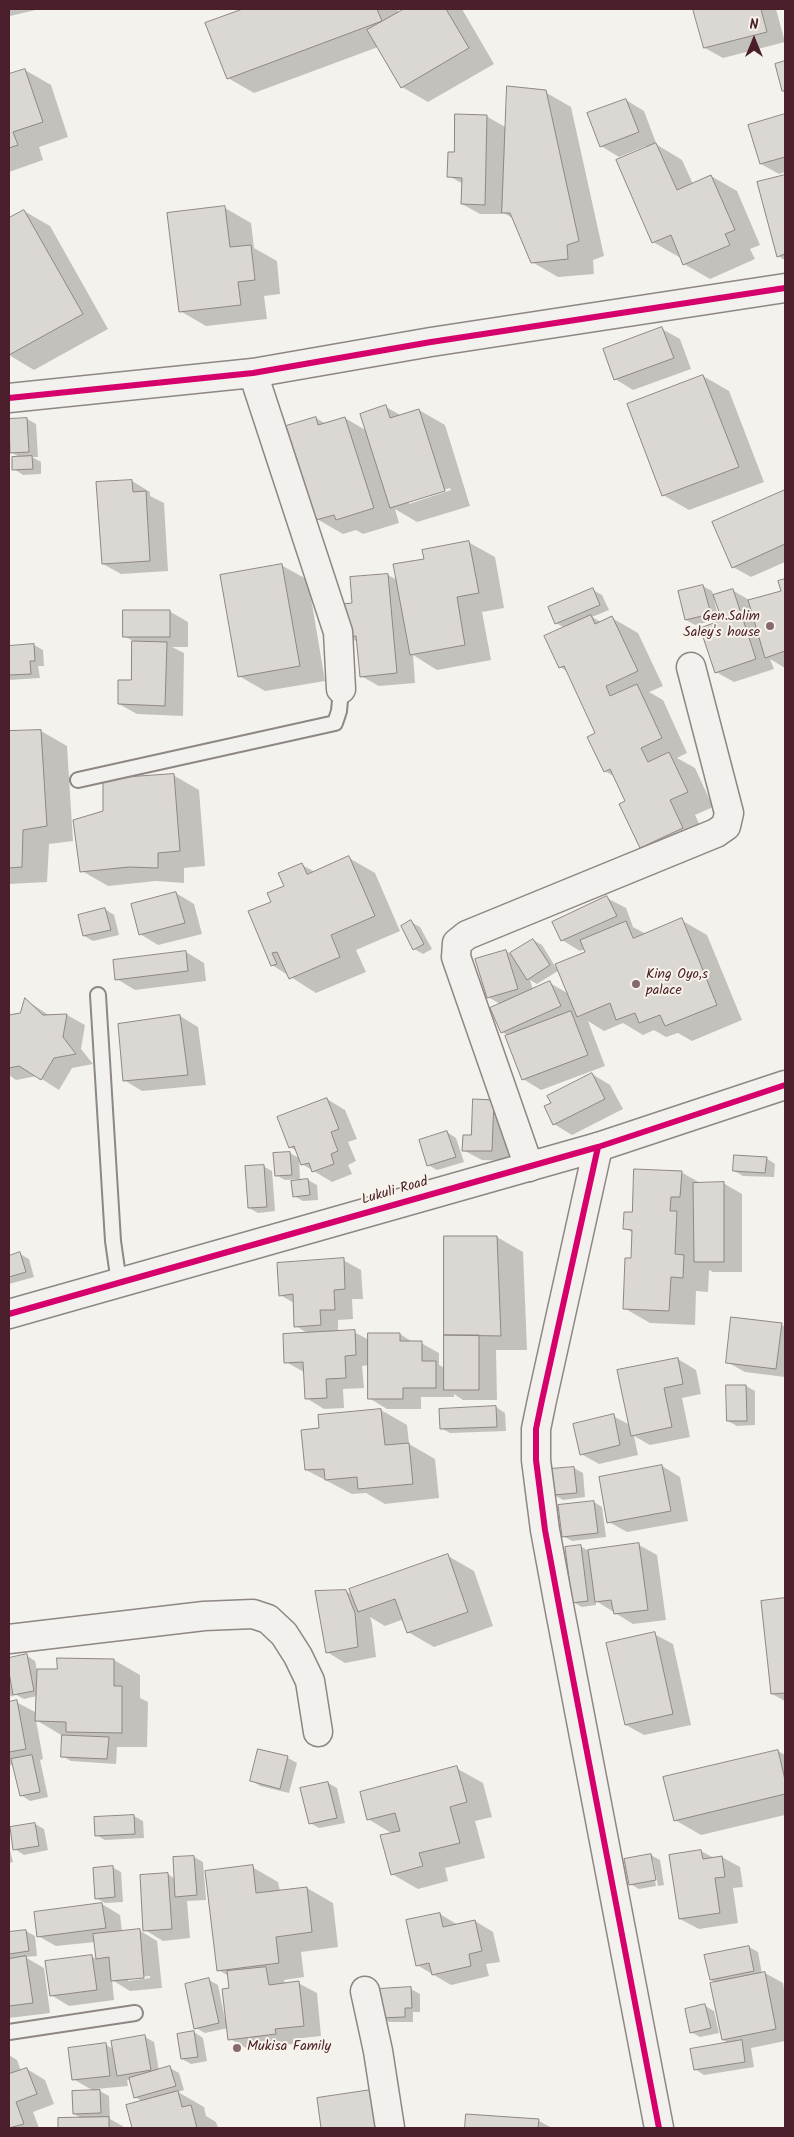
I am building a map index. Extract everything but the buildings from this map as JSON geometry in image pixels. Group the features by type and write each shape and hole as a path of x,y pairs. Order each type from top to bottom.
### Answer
{"street":[{"path":"9,398 253,373 431,342 785,288"},
{"path":"253,373 338,632 342,689"},
{"path":"528,1167 456,957 457,943 467,935 716,833 726,826 729,813 691,667"},
{"name":"Lukuli Road","path":"9,1314 598,1147 785,1085"},
{"path":"598,1147 536,1429 536,1460 545,1530 659,2128"},
{"path":"9,1639 204,1616 253,1614 268,1619 284,1634 298,1656 310,1681 318,1732"},
{"path":"365,1991 378,2051 390,2128"}],"lane":[{"path":"78,780 335,723 342,689"},
{"path":"98,995 113,1241 119,1283"},
{"path":"9,2032 135,2012"}],"cycle path":[{"path":"9,398 253,373 431,342 785,288"},
{"path":"9,1314 598,1147 785,1085"},
{"path":"598,1147 536,1429 536,1460 545,1530 659,2128"}],"place":[{"name":"Gen.Salim Saley's house","path":"770,626"},
{"name":"King Oyo,s palace","path":"636,984"},
{"name":"Mukisa Family","path":"237,2048"}]}
